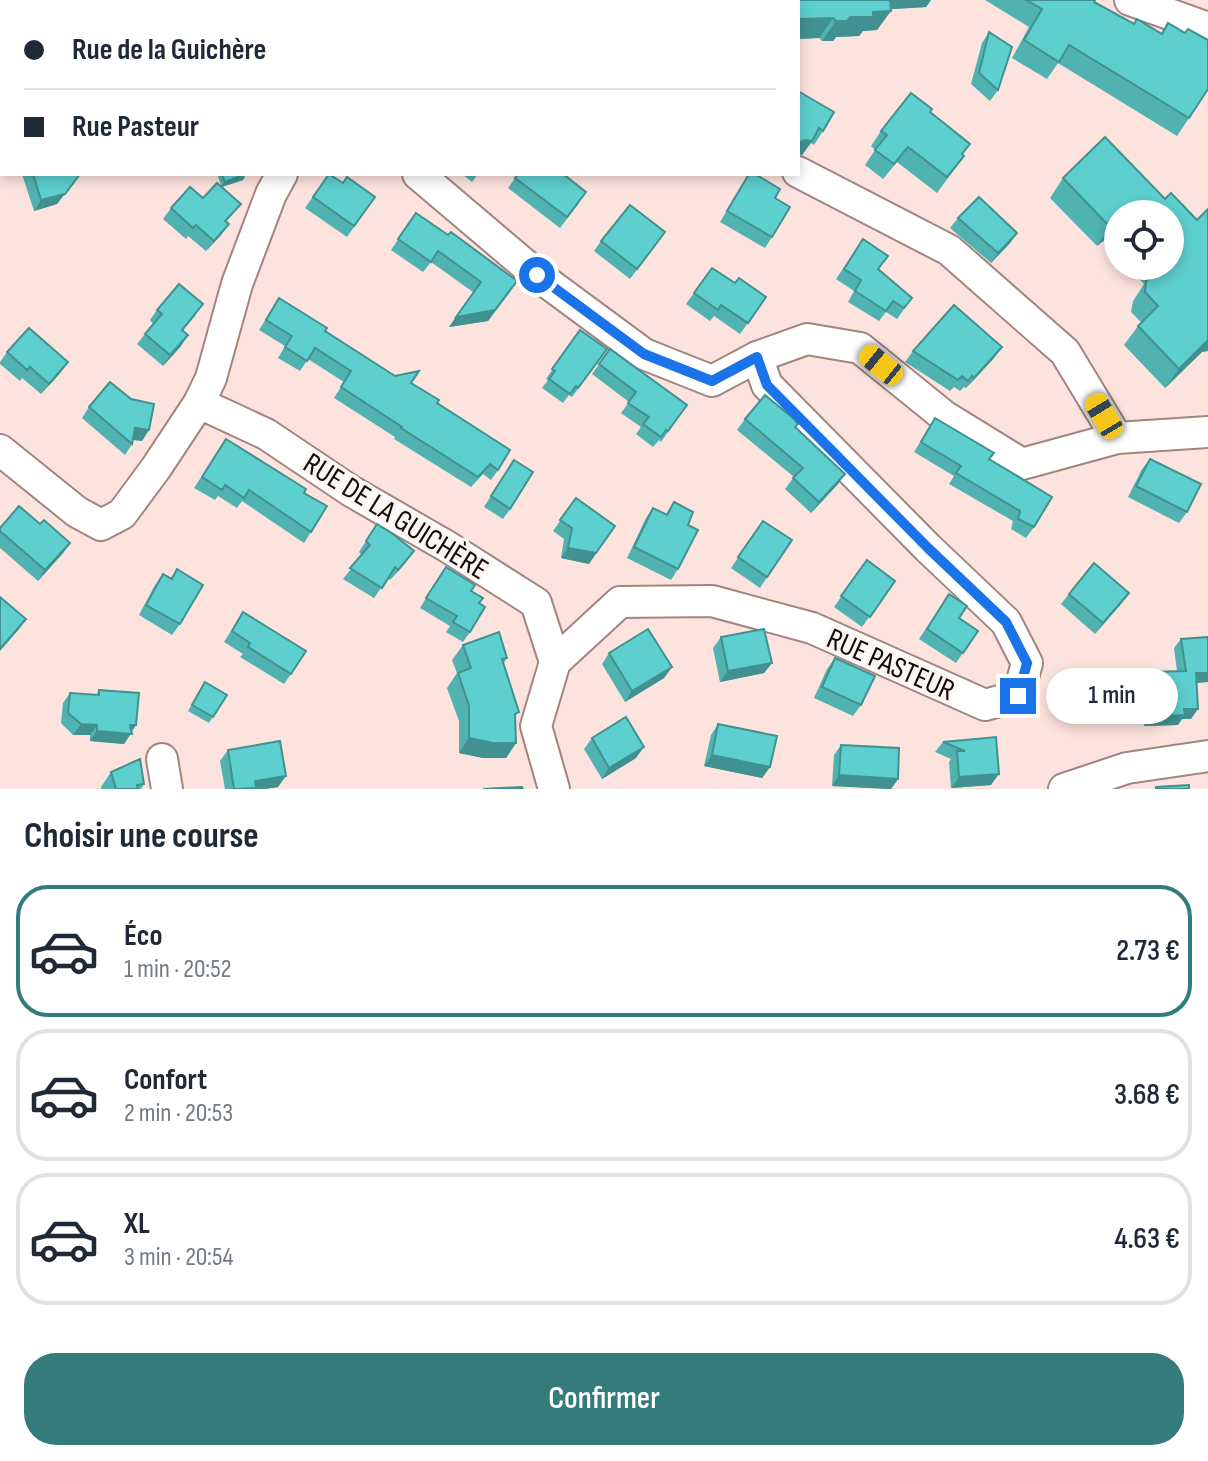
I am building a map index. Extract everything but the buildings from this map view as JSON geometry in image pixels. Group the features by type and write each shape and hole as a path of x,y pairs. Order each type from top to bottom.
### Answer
{"street":[{"path":"1130,0 1208,28"},
{"path":"800,173 949,250 1065,352 1117,438"},
{"path":"0,450 77,512 101,525 122,514 199,403 211,378 237,284 281,176"},
{"path":"420,176 537,275 644,354 712,381 757,357 807,339 860,348 944,416 1022,464 1117,438 1208,432"},
{"name":"RUE PASTEUR","path":"555,662 620,602 712,601 812,628 985,705 1018,696 1027,663 1006,622 767,385 757,357"},
{"name":"RUE DE LA GUICHÈRE","path":"199,403 266,434 351,491 536,603 555,662"},
{"path":"554,789 536,726 555,662"},
{"path":"1064,789 1127,768 1208,756"},
{"path":"162,759 167,789"}],"route":[{"path":"537,275 644,354 712,381 757,357 767,385 1006,622 1027,663 1018,696"}]}
